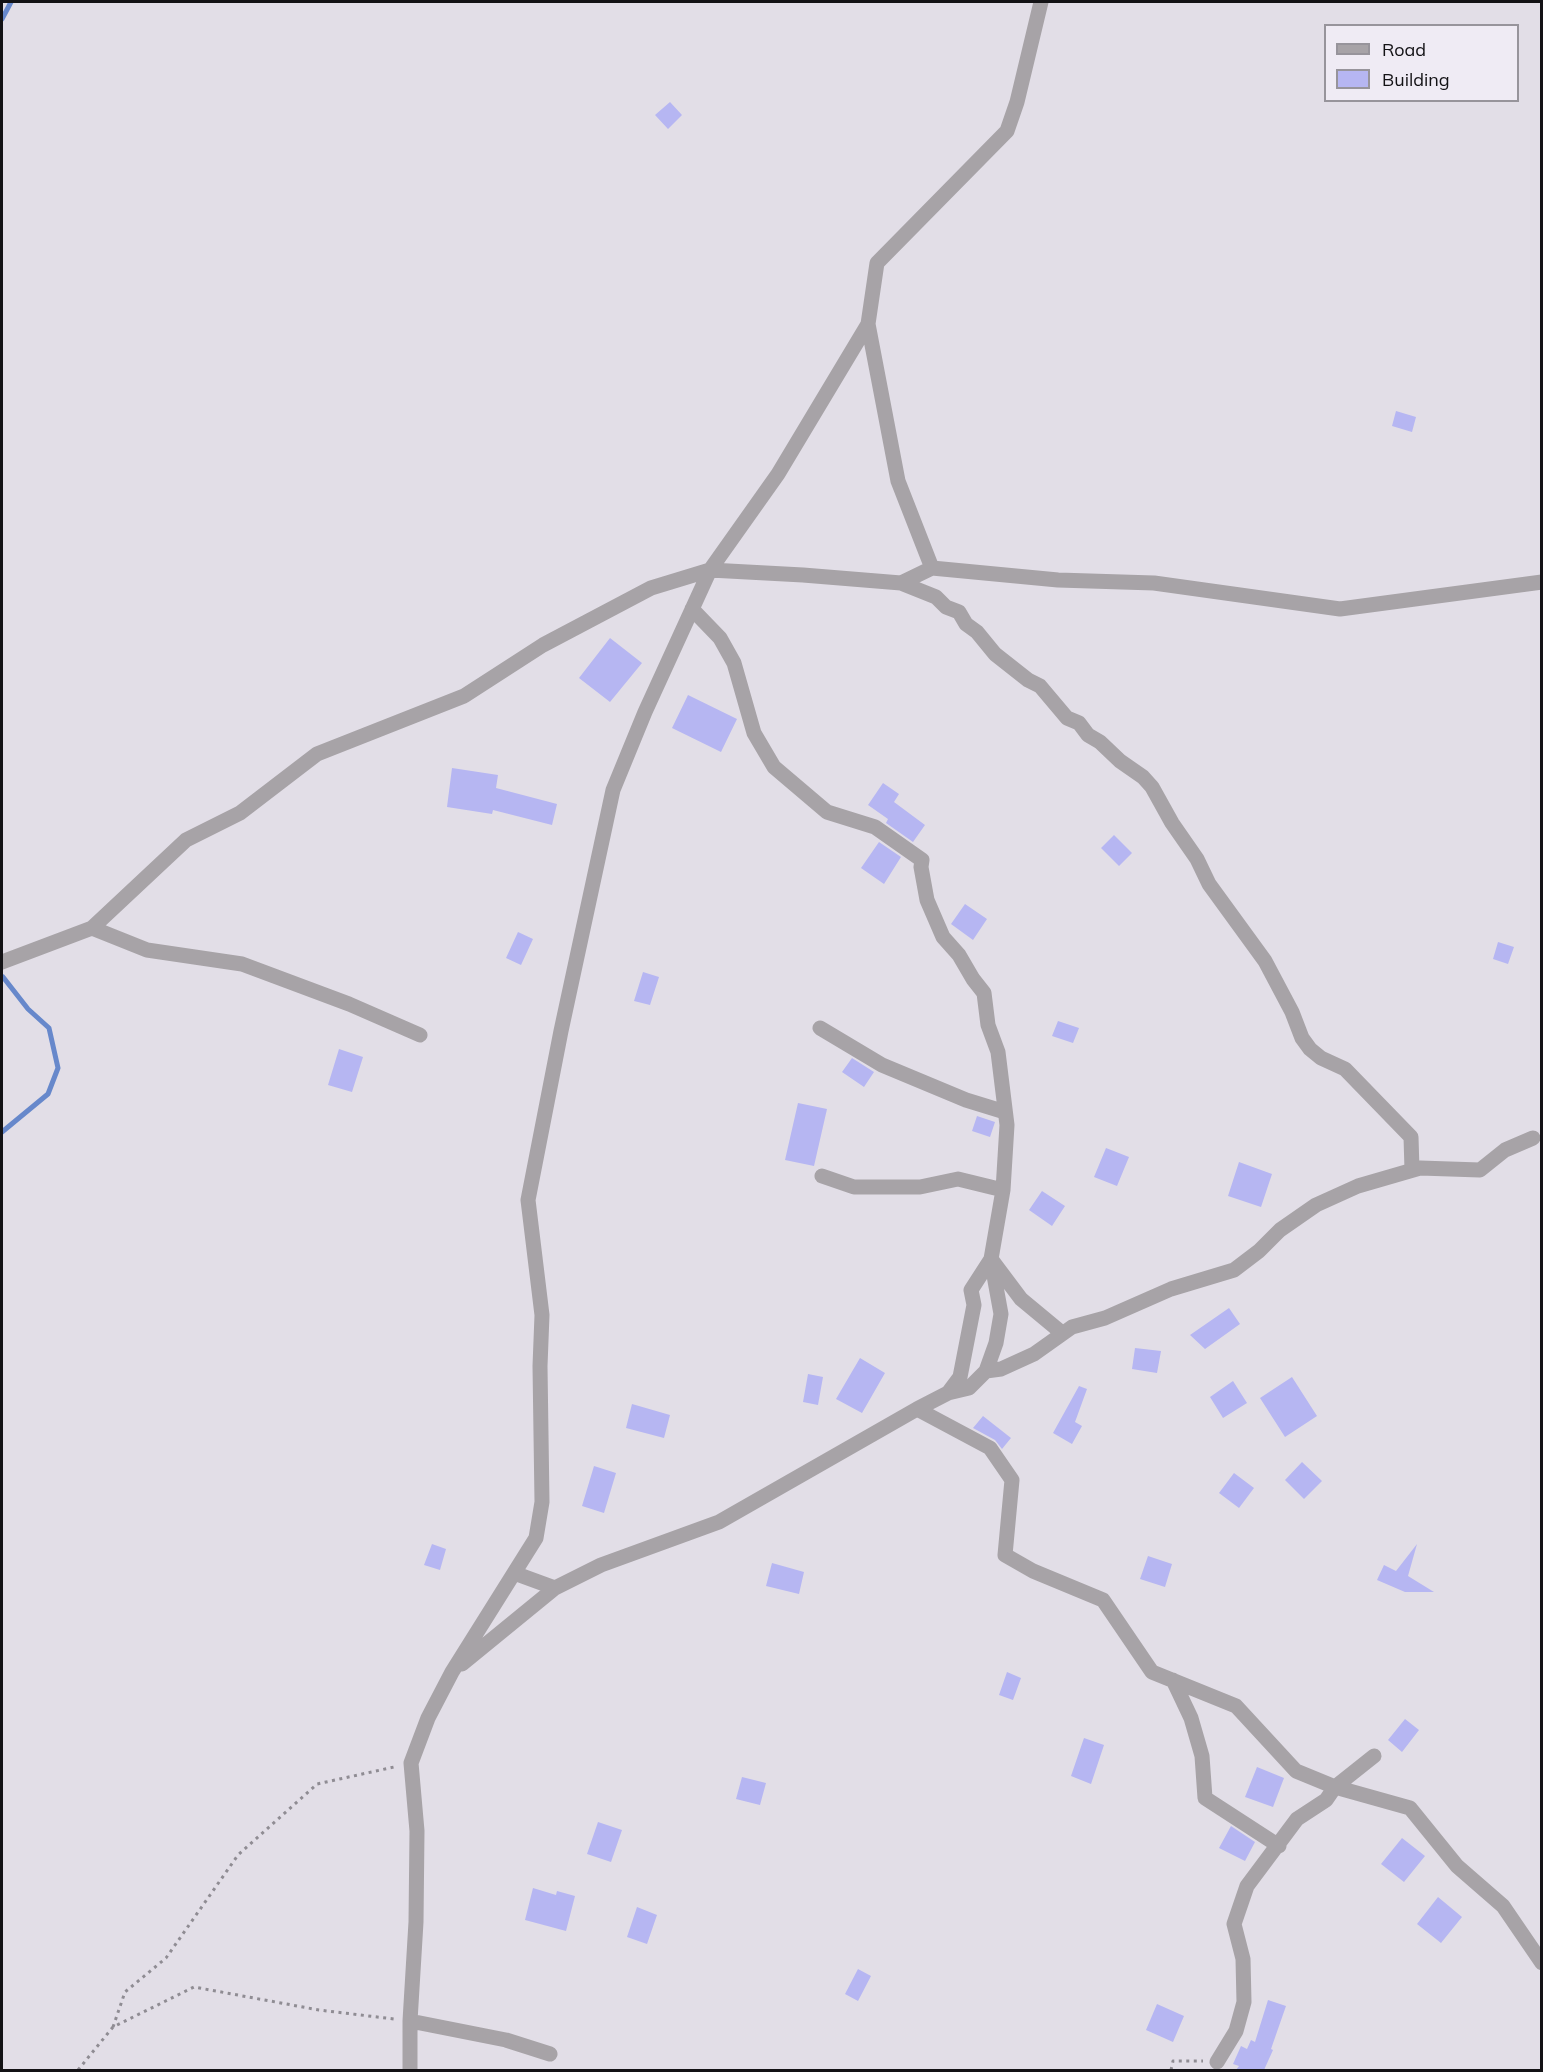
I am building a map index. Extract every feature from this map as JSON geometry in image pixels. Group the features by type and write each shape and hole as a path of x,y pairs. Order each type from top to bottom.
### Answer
{"street":[{"path":"932,567 898,481 868,324 878,263 1007,131 1017,102 1041,2"},
{"path":"410,2070 417,1831 411,1763 428,1718 452,1672 536,1538 542,1502 540,1366 542,1315 528,1200 561,1031 613,790 710,570 778,474 868,324"},
{"path":"901,583 932,567 1058,580 1154,583 1340,609 1542,582"},
{"path":"2,962 92,928 186,840 240,813 317,754 464,696 543,645 651,588 710,570 901,583 936,597 946,607 959,612 966,624 977,632 995,654 1028,680 1040,686 1067,718 1079,723 1088,735 1100,742 1152,787 1173,824 1197,859 1209,884 1265,961 1310,1050 1321,1058 1346,1069 1411,1137 1412,1170"},
{"path":"452,1672 555,1588 601,1565 719,1522 916,1409 948,1393 969,1388 986,1371 996,1343 1001,1314 991,1259 1007,1155 998,1052 988,1025 984,993 959,955 943,937 927,900 921,867 922,860 875,827 827,812 774,767 754,733 734,663 720,638 692,609"},
{"path":"92,928 147,950 242,964 349,1004 420,1035"},
{"path":"820,1028 882,1065 966,1100 1005,1112"},
{"path":"986,1371 1001,1369 1034,1354 1072,1327 1106,1318 1171,1289 1234,1270 1280,1230 1316,1205 1358,1186 1420,1168 1480,1170 1505,1150 1533,1138"},
{"path":"822,1176 854,1187 920,1187 958,1179 1003,1190"},
{"path":"991,1259 1021,1299 1062,1333"},
{"path":"948,1393 960,1377 974,1305 971,1290 991,1259"},
{"path":"916,1409 990,1448 1012,1480 1005,1556 1034,1571 1103,1599 1152,1672 1236,1706 1296,1770 1335,1787 1410,1808 1457,1866 1503,1906 1542,1963"},
{"path":"514,1573 555,1588"},
{"path":"1173,1680 1191,1718 1202,1756 1205,1798 1279,1846"},
{"path":"1217,2062 1236,2031 1244,2002 1243,1959 1234,1923 1247,1886 1297,1819 1326,1800 1335,1787 1374,1756"},
{"path":"410,2021 506,2040 550,2054"}],"path":[{"path":"78,2070 113,2027 125,1992 166,1958 238,1855 317,1784 411,1763"},
{"path":"113,2027 194,1987 319,2010 410,2021"},
{"path":"1171,2070 1173,2061 1217,2062"}],"building":[{"path":"670,102 682,115 668,129 655,115"},
{"path":"1396,411 1416,417 1412,432 1392,426"},
{"path":"610,638 642,663 610,702 579,678"},
{"path":"688,695 737,719 721,752 672,728"},
{"path":"452,768 498,775 496,788 557,804 552,825 493,810 492,814 447,807"},
{"path":"883,783 899,794 894,802 925,825 913,842 886,823 888,819 868,805"},
{"path":"1114,835 1132,853 1119,866 1101,848"},
{"path":"879,842 901,857 884,884 861,868"},
{"path":"965,904 987,919 973,940 951,924"},
{"path":"518,932 533,939 521,965 506,958"},
{"path":"1498,942 1514,947 1508,964 1493,959"},
{"path":"643,972 659,977 650,1005 634,1001"},
{"path":"1058,1021 1079,1028 1073,1043 1052,1036"},
{"path":"339,1049 363,1057 352,1092 328,1085"},
{"path":"852,1058 874,1072 864,1087 842,1072"},
{"path":"798,1103 827,1109 814,1166 785,1160"},
{"path":"977,1116 995,1122 990,1137 972,1131"},
{"path":"1106,1148 1129,1157 1117,1186 1094,1177"},
{"path":"1239,1162 1272,1174 1261,1207 1228,1196"},
{"path":"1042,1191 1065,1206 1052,1226 1029,1210"},
{"path":"1229,1308 1240,1324 1205,1349 1190,1335"},
{"path":"1135,1348 1161,1351 1157,1373 1132,1369"},
{"path":"860,1358 885,1373 862,1413 836,1399"},
{"path":"808,1374 823,1377 818,1405 803,1402"},
{"path":"1292,1377 1317,1416 1285,1437 1260,1398"},
{"path":"1233,1381 1247,1403 1223,1418 1210,1397"},
{"path":"1079,1386 1087,1389 1075,1422 1082,1426 1072,1444 1053,1433"},
{"path":"632,1404 670,1415 664,1438 626,1428"},
{"path":"983,1416 1011,1438 1002,1449 995,1440 973,1428"},
{"path":"1302,1462 1322,1481 1304,1499 1285,1480"},
{"path":"594,1466 616,1473 604,1513 582,1506"},
{"path":"1234,1473 1254,1488 1239,1508 1219,1493"},
{"path":"432,1544 446,1549 440,1570 424,1565"},
{"path":"1417,1544 1408,1576 1434,1592 1405,1592 1377,1580 1384,1565 1396,1571"},
{"path":"1148,1556 1172,1564 1165,1587 1140,1579"},
{"path":"772,1563 804,1572 799,1594 766,1586"},
{"path":"1007,1672 1021,1678 1013,1700 999,1695"},
{"path":"1405,1719 1419,1730 1402,1752 1388,1740"},
{"path":"1084,1738 1104,1745 1091,1784 1071,1776"},
{"path":"1257,1767 1284,1778 1273,1807 1245,1797"},
{"path":"742,1777 766,1783 760,1805 736,1799"},
{"path":"598,1822 622,1830 611,1862 587,1854"},
{"path":"1231,1826 1255,1842 1245,1861 1219,1848"},
{"path":"1402,1838 1425,1856 1404,1882 1381,1864"},
{"path":"533,1888 556,1895 557,1891 575,1896 566,1931 525,1920"},
{"path":"1438,1897 1462,1917 1441,1943 1417,1924"},
{"path":"637,1907 657,1915 647,1944 627,1937"},
{"path":"858,1969 871,1976 858,2001 845,1994"},
{"path":"1268,2000 1286,2006 1271,2049 1273,2050 1264,2070 1236,2070 1239,2066 1233,2064 1241,2046 1247,2049 1251,2040 1255,2042"},
{"path":"1157,2004 1184,2016 1173,2042 1146,2030"}],"waterway":[{"path":"2,19 11,2"},
{"path":"2,1132 48,1094 58,1068 49,1028 28,1009 3,977"}]}
